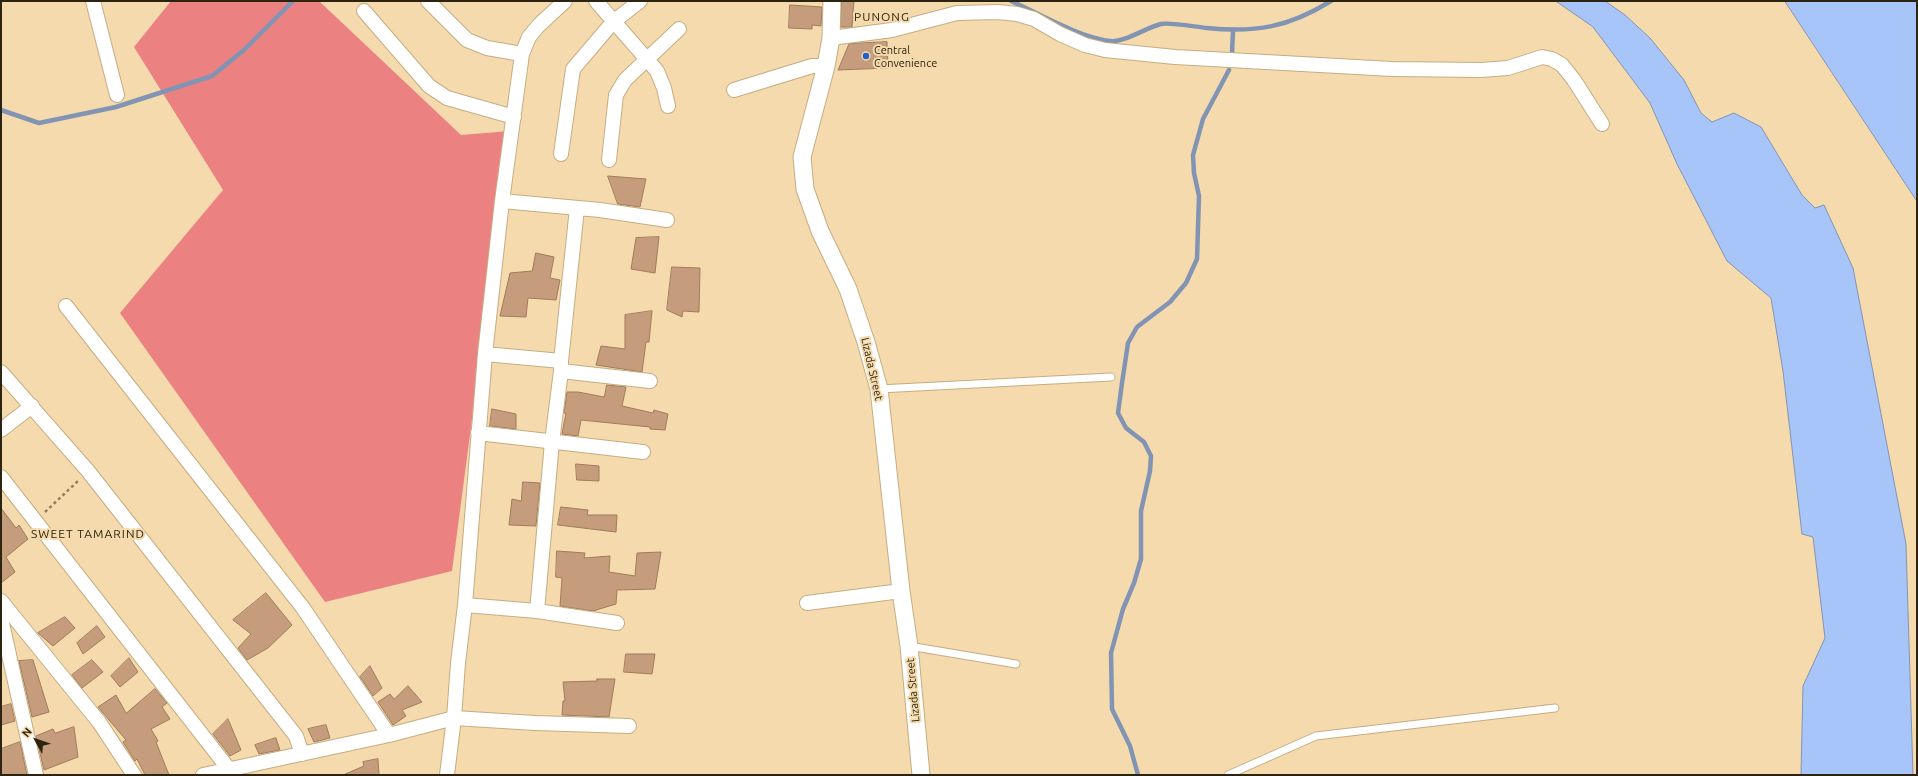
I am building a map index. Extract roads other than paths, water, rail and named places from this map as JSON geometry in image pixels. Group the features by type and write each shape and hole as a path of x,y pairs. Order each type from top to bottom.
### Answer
{"street":[{"path":"93,1 117,95"},
{"path":"447,775 454,718 485,354 502,201 522,54 529,37 539,25 565,1"},
{"path":"596,1 657,71 664,88 668,106"},
{"path":"561,154 573,69 613,22 640,1"},
{"name":"Lizada Street","path":"832,1 831,38 826,66 802,157 805,189 820,231 848,289 866,342 879,389 901,591 909,646 921,775"},
{"path":"434,3 467,40 487,48 522,54"},
{"path":"364,11 429,86 447,98 514,117"},
{"path":"831,38 892,30 957,13 998,12 1017,14 1034,20 1085,45 1105,50 1175,57 1392,70 1481,70 1508,68 1542,58 1552,59 1562,65 1574,80 1602,124"},
{"path":"609,160 616,95 625,80 679,29"},
{"path":"734,90 812,66 826,66"},
{"path":"502,201 577,208 667,220"},
{"path":"537,611 552,442 577,208"},
{"path":"66,306 303,608 389,735"},
{"path":"485,354 650,381"},
{"path":"1,372 88,471 296,736 302,754"},
{"path":"1,430 32,406"},
{"path":"478,432 643,452"},
{"path":"1,477 228,768"},
{"path":"807,603 901,591"},
{"path":"1,601 99,722 134,775"},
{"path":"464,605 537,611 617,623"},
{"path":"1,619 36,775"},
{"path":"203,775 228,768 389,735 454,718 535,723 629,726"}],"lane":[{"path":"879,389 1112,377"},
{"path":"909,646 1016,664"},
{"path":"1228,775 1316,736 1555,708"}],"water":[{"path":"1556,1 1605,1 1625,15 1650,38 1684,80 1701,113 1712,122 1734,113 1761,127 1802,195 1815,208 1824,205 1853,268 1906,544 1913,775 1801,775 1803,686 1825,638 1813,537 1802,534 1783,371 1771,298 1727,261 1677,164 1650,103 1593,27"},
{"path":"1785,1 1917,1 1917,201"}],"waterway":[{"path":"1,110 39,123 116,107 212,76 244,50 293,1"},
{"path":"1011,1 1060,25 1098,39 1110,41 1122,40 1161,24 1241,30 1257,29 1301,17 1331,1"},
{"path":"1232,53 1233,31"},
{"path":"1138,775 1130,746 1112,709 1111,653 1123,609 1134,583 1141,559 1141,511 1150,471 1151,456 1144,442 1126,428 1118,413 1128,343 1137,327 1170,302 1186,283 1197,259 1199,196 1194,173 1193,155 1203,119 1229,70"}],"place":[{"name":"Central Convenience","path":"866,56"}],"district":[{"name":"PUNONG","path":"882,17"},
{"name":"SWEET TAMARIND","path":"88,534"}]}
